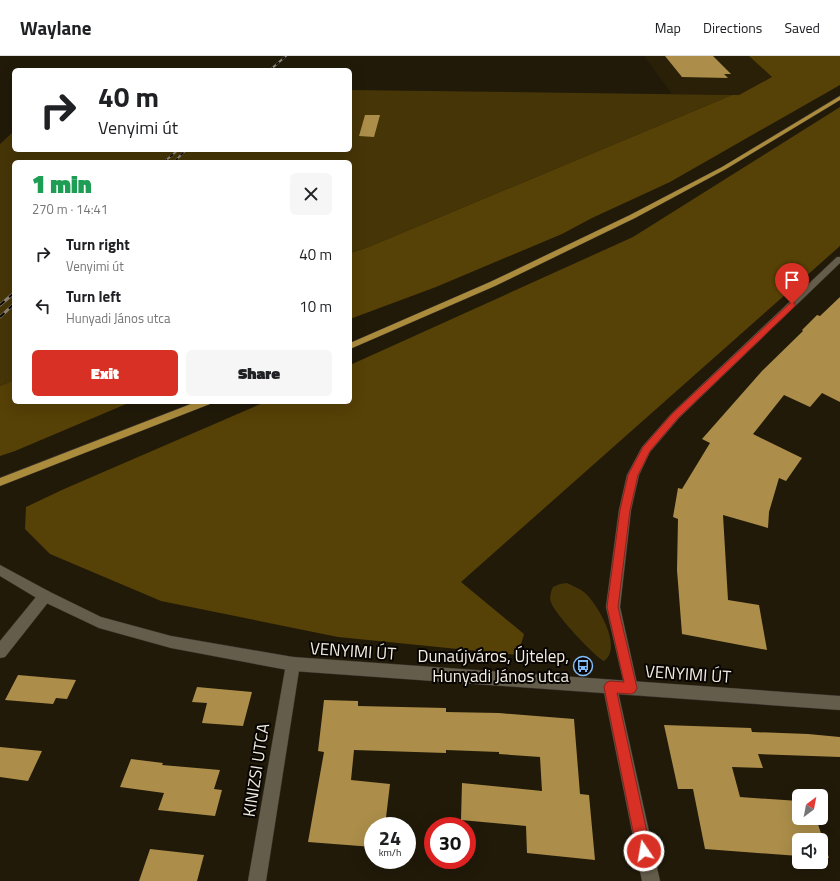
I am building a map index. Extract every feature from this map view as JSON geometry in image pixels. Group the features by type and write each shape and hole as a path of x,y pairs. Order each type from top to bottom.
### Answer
{"main road":[{"path":"352,345 576,245 723,168 840,98"},
{"path":"0,482 201,404"}],"street":[{"path":"631,688 613,607 625,510 633,475 646,450 675,416 840,259"},
{"name":"VENYIMI ÚT","path":"0,570 45,596 99,622 171,642 293,664 840,703"},
{"path":"0,652 45,596"},
{"name":"KINIZSI UTCA","path":"257,881 293,664"},
{"path":"610,687 650,881"}],"shaded area":[{"path":"644,56 749,56 772,77 739,95 672,94"},
{"path":"749,56 840,56 840,85 670,182 592,218 562,234 436,287 352,318 352,252 366,248 732,95 739,95 772,77"},
{"path":"352,90 732,95 366,248 352,252 352,160 12,160 12,381 0,386 0,144 12,133 12,152 352,152"},
{"path":"840,107 840,246 461,582 524,634 518,655 338,637 161,601 50,554 25,529 26,507 260,404 352,404 352,364 633,237"},
{"path":"12,381 12,404 126,404 0,456 0,386"},
{"path":"567,583 584,592 601,615 610,636 611,646 609,655 604,661 592,652 575,634 553,607 550,599 553,587"}],"building":[{"path":"665,56 713,56 731,74 724,74 728,78 682,77"},
{"path":"365,115 380,115 374,137 359,136"},
{"path":"840,297 840,402 822,393 810,407 784,395 753,434 802,458 786,481 779,478 769,512 768,528 723,515 728,600 759,605 767,650 682,634 677,570 678,519 673,517 678,488 682,489 710,443 702,439 762,371 803,331 802,330 817,315 820,316"},
{"path":"18,675 76,680 67,699 56,698 53,704 5,700"},
{"path":"197,687 252,692 243,726 202,723 207,703 192,702"},
{"path":"324,700 358,701 358,706 446,708 446,712 499,713 574,719 580,794 589,795 595,860 527,853 526,826 476,821 476,817 461,817 462,783 542,791 540,757 499,754 499,752 446,750 446,753 354,750 351,780 390,784 386,817 364,817 364,846 308,842 324,752 318,751"},
{"path":"664,725 751,728 752,732 840,737 840,757 758,754 763,768 732,767 740,797 792,801 792,825 818,825 821,833 792,833 792,855 705,849 693,789 678,789"},
{"path":"0,747 42,751 28,781 0,777"},
{"path":"131,759 163,763 162,765 220,770 214,789 222,790 215,816 158,810 164,793 120,787"},
{"path":"150,849 204,855 197,881 139,881"}],"railway":[{"path":"272,68 286,56"},
{"path":"166,160 176,152"},
{"path":"176,160 184,152"},
{"path":"0,305 12,295"},
{"path":"0,317 12,306"}],"place":[{"name":"Dunaújváros, Újtelep, Hunyadi János utca","path":"583,666"}],"route":[{"path":"644,851 610,687 631,688 613,607 625,510 633,475 646,450 675,416 792,304"}]}
